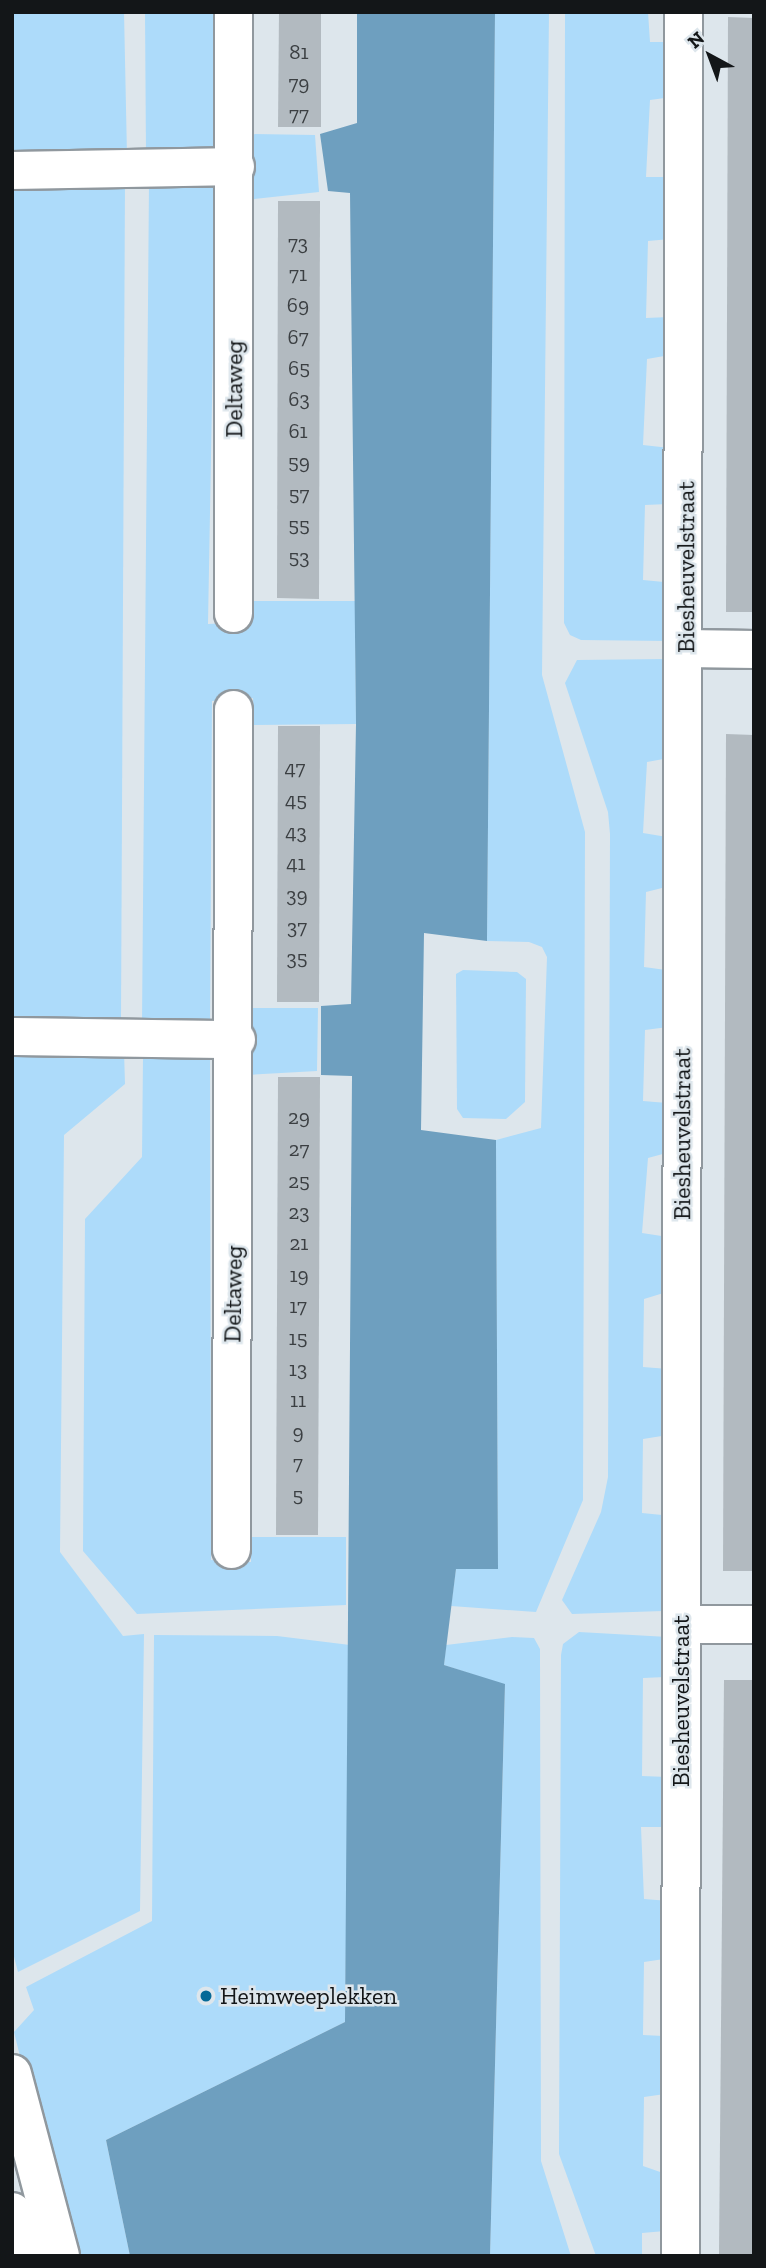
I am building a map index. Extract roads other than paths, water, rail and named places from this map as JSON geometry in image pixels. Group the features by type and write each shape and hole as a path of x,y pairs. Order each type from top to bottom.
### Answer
{"street":[{"name":"Deltaweg","path":"233,12 233,612"},
{"name":"Biesheuvelstraat","path":"680,2256 685,648 683,12"},
{"path":"12,170 235,166"},
{"path":"685,648 754,649"},
{"name":"Deltaweg","path":"231,1549 236,1038 233,709"},
{"path":"12,1036 236,1038"},
{"path":"682,1624 754,1625"},
{"path":"12,2074 60,2256"},
{"path":"12,2211 24,2256"}],"place":[{"name":"Heimweeplekken","path":"206,1996"}]}
